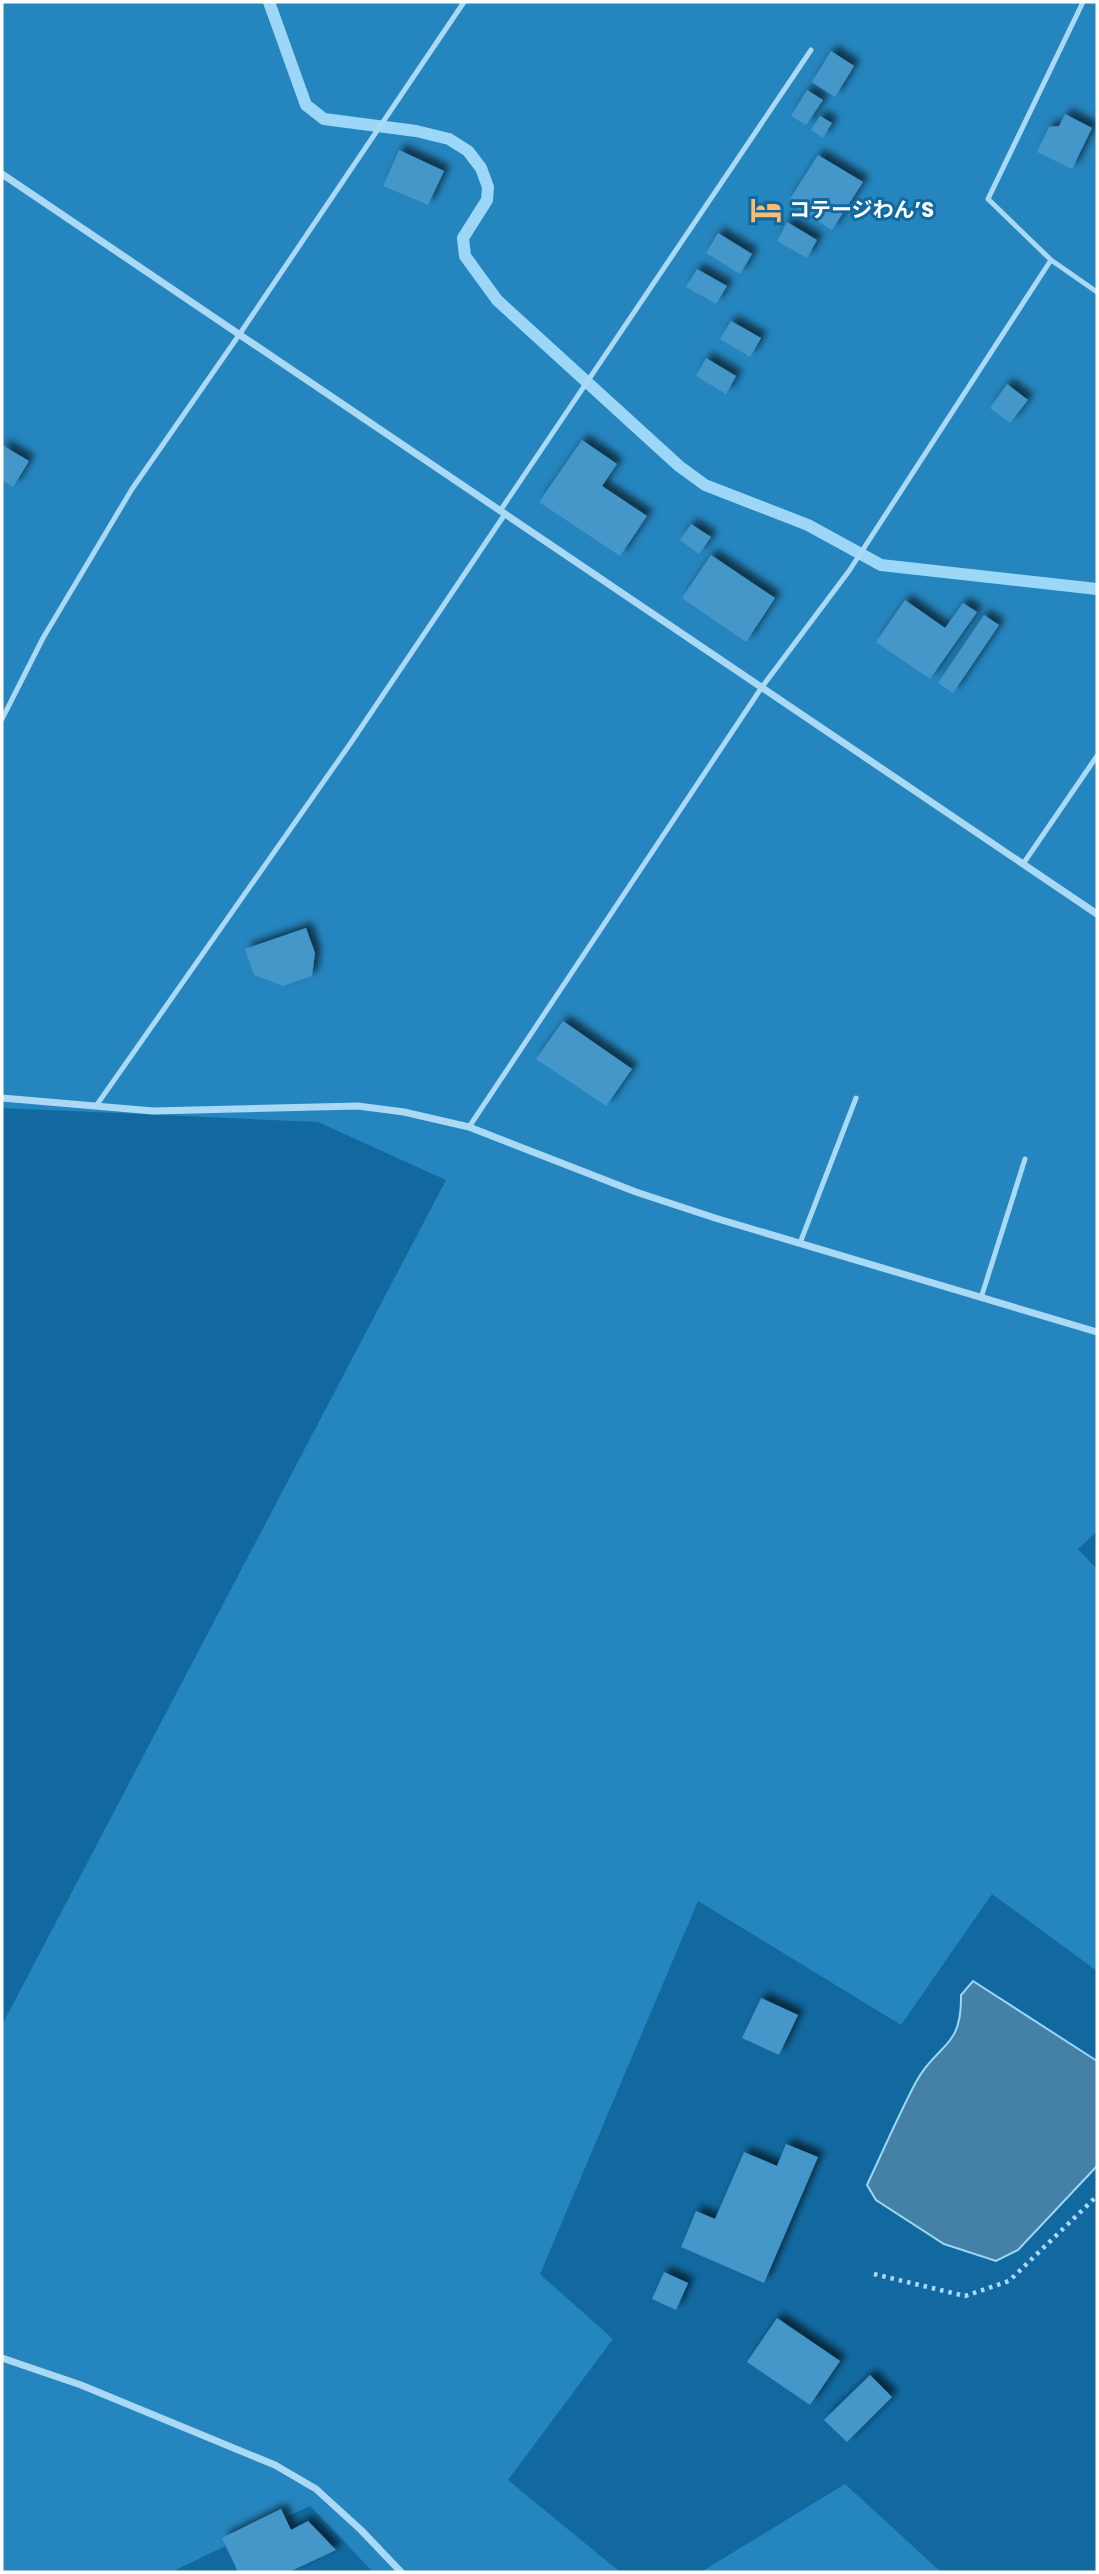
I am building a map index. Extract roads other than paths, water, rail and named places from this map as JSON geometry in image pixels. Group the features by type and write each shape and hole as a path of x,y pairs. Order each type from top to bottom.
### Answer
{"street":[{"path":"2,174 1097,914"},
{"path":"2,1098 153,1111 358,1106 404,1112 469,1127 636,1192 800,1244 1097,1332"},
{"path":"2,2358 81,2385 275,2465 316,2489 361,2530 401,2572"}],"lane":[{"path":"2,719 43,638 132,489 464,2"},
{"path":"1083,2 988,199 1051,260 1097,292"},
{"path":"96,1106 350,744 811,50"},
{"path":"469,1127 762,687 849,571 1051,260"},
{"path":"1023,864 1097,755"},
{"path":"800,1244 856,1098"},
{"path":"981,1298 1025,1158"}],"waterway":[{"path":"269,2 306,105 324,119 416,131 449,139 468,151 481,168 488,187 487,200 463,238 465,256 497,300 679,466 705,485 808,525 881,565 1097,589"}],"place":[{"name":"コテージわん’S","path":"766,210"}]}
